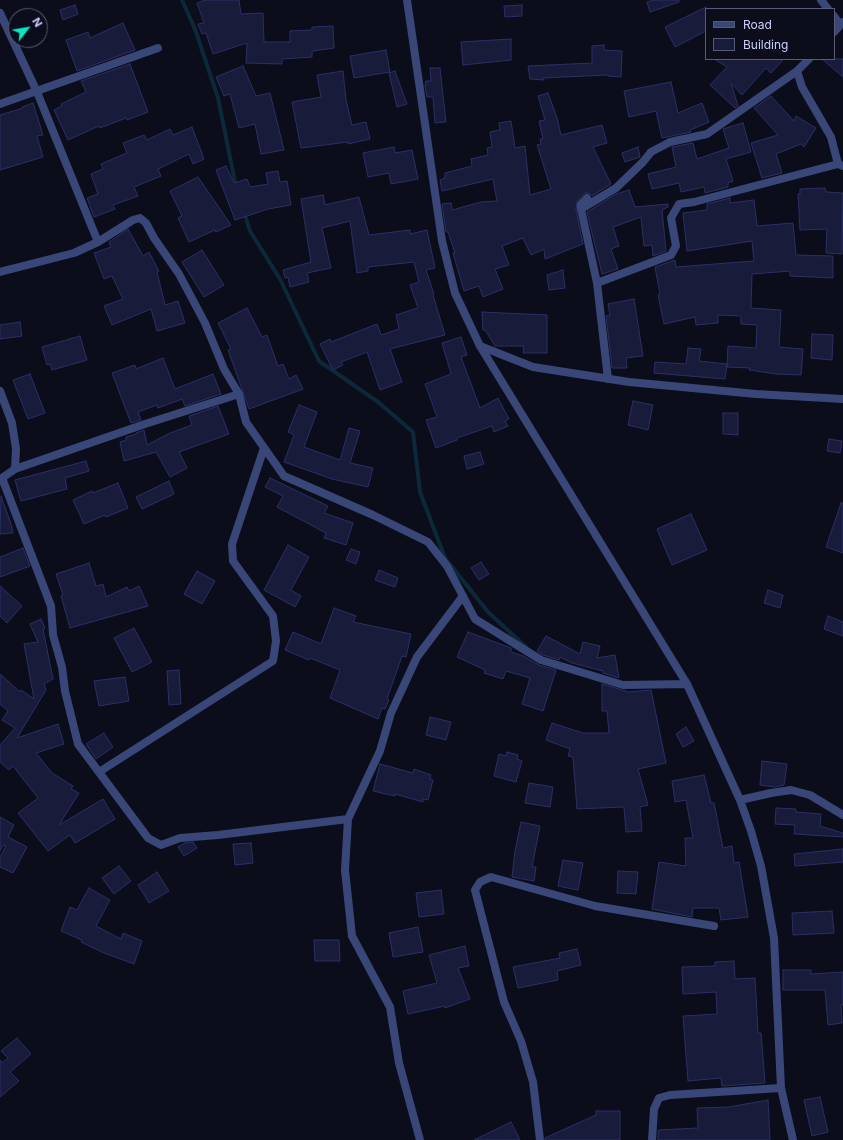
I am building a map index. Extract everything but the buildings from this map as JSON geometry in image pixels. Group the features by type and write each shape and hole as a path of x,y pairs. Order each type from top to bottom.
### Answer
{"street":[{"path":"407,0 442,241 455,292 480,346 687,684 740,800 761,866 774,938 781,1088 793,1140"},
{"path":"821,0 827,8"},
{"path":"0,13 37,92 98,242"},
{"path":"835,31 842,23"},
{"path":"0,104 158,48"},
{"path":"581,208 616,188 643,162 651,152 670,142 707,134 798,71 808,60"},
{"path":"596,283 671,255 676,246 671,218 679,204 702,200 841,165 831,137 802,87 798,71"},
{"path":"587,198 581,204 581,208 596,283 608,378"},
{"path":"0,272 74,253 98,242 133,220 140,218 146,223 154,238 179,274 205,323 224,369 239,394 246,422 284,476 372,514 428,542 447,566 475,619 541,660 623,684 687,684"},
{"path":"480,346 533,367 608,378 756,394 843,399"},
{"path":"0,390 12,423 16,449 15,469"},
{"path":"239,394 145,424 15,469 1,478 51,606 53,635 62,667 65,691 78,744 148,838 161,845 180,838 218,835 348,819"},
{"path":"99,772 273,661 276,641 273,616 233,561 232,544 264,448"},
{"path":"420,1140 398,1063 390,1007 352,936 345,870 348,819 380,751 391,713 417,657 463,596"},
{"path":"740,800 771,792 791,790 810,795 843,815"},
{"path":"540,1140 533,1082 521,1041 504,1002 475,890 480,882 491,877 595,906 714,926"},
{"path":"652,1140 654,1109 658,1098 670,1095 781,1088"}],"waterway":[{"path":"182,0 195,29 218,98 236,187"},
{"path":"244,212 250,231 280,279 319,361 378,402 413,432 420,492 445,558 488,612 526,647"}]}
